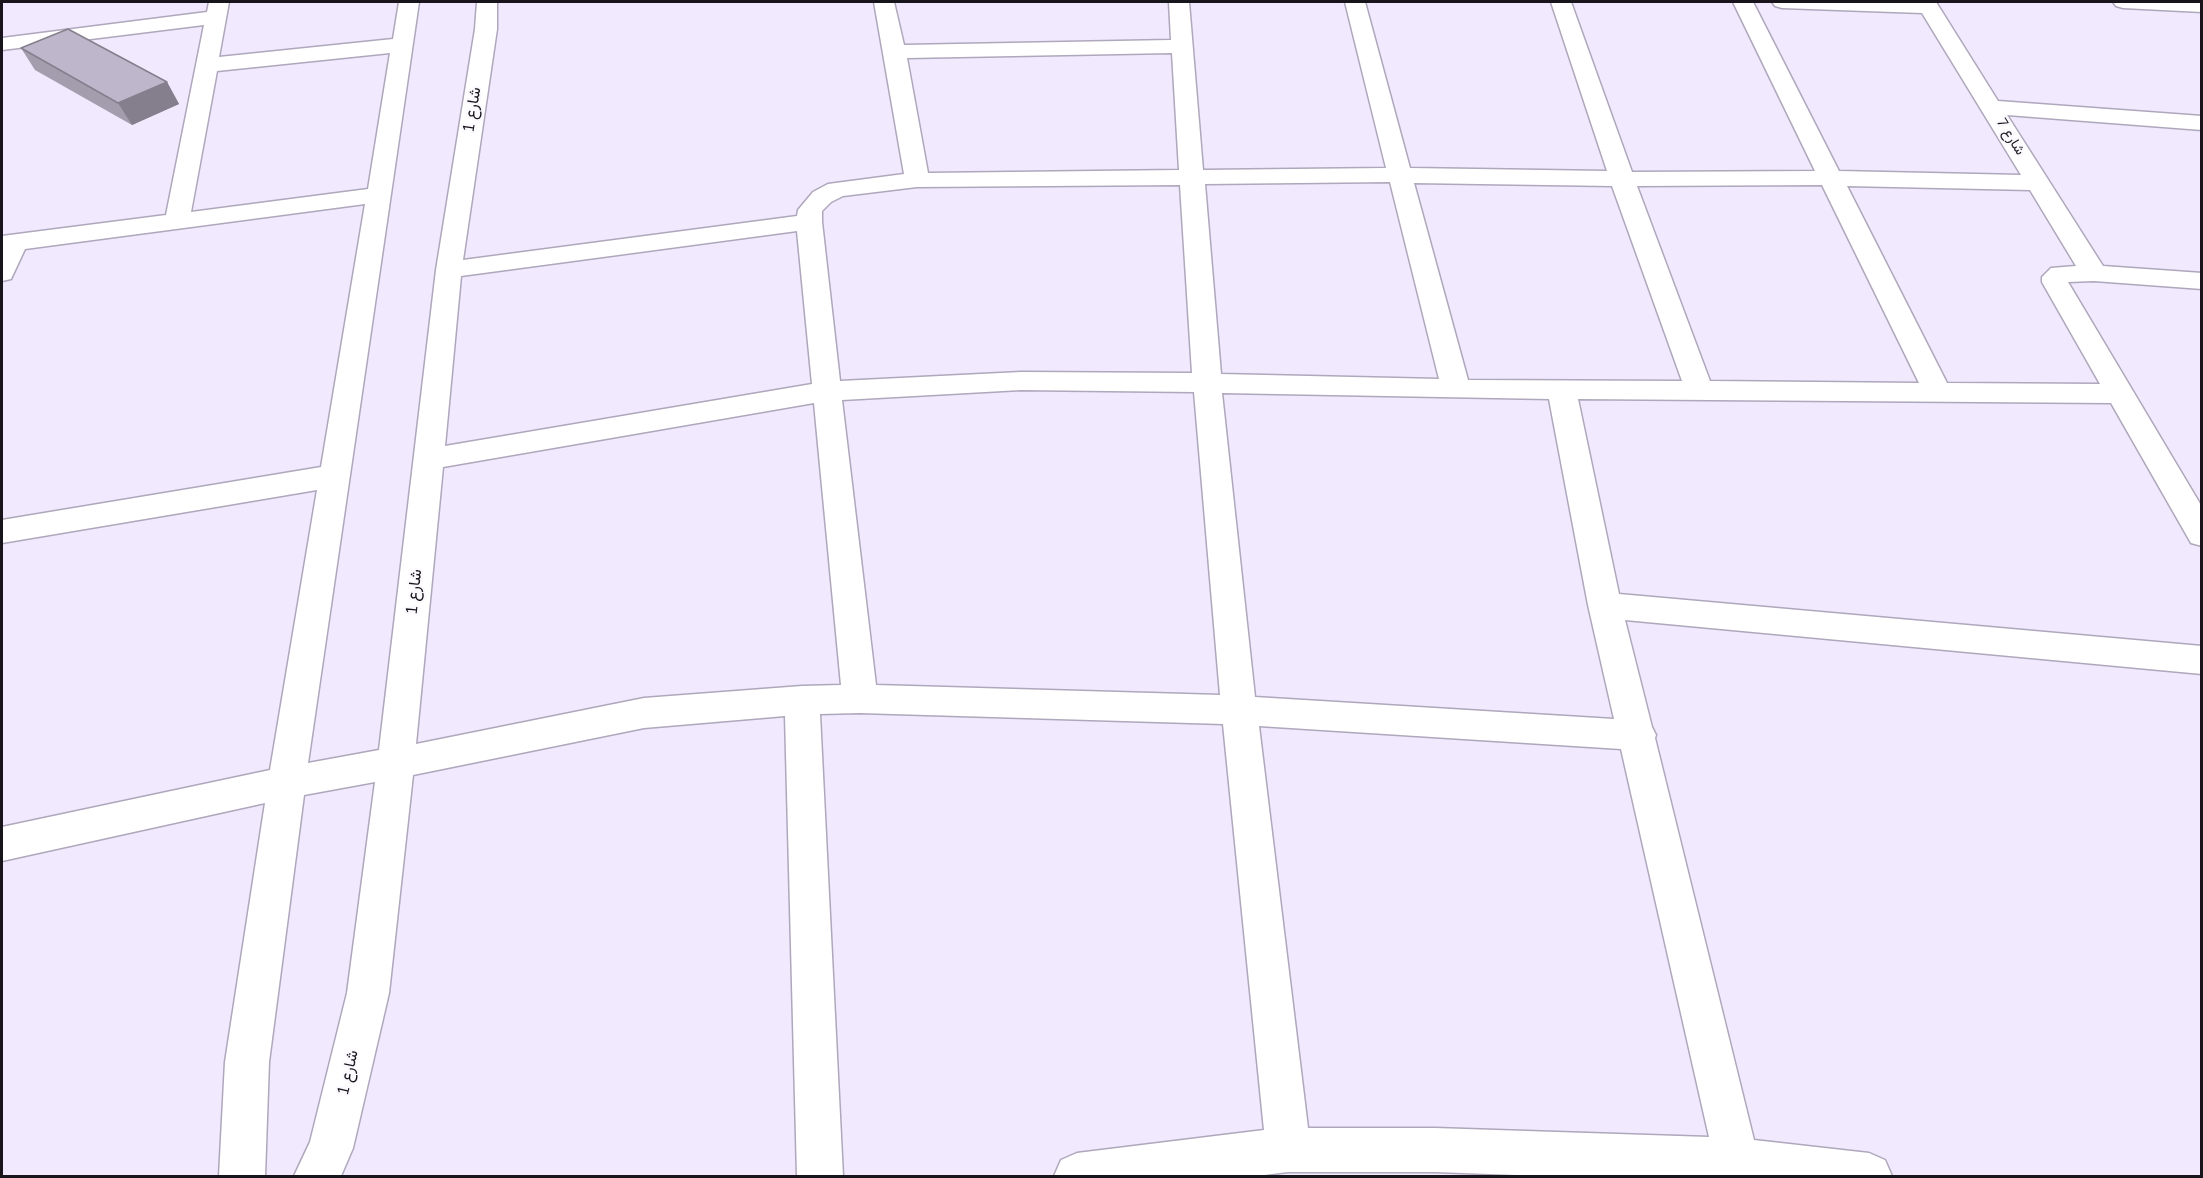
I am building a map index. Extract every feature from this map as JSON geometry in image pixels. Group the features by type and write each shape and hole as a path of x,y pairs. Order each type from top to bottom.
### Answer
{"street":[{"path":"243,1176 247,1062 287,782 409,2"},
{"name":"شارع 1","path":"317,1176 332,1148 368,993 396,763 449,270 486,29 487,2"},
{"path":"884,2 896,52 917,180"},
{"path":"1179,2 1207,383 1239,710 1288,1150"},
{"path":"1355,2 1456,389"},
{"path":"1561,2 1622,179 1699,390"},
{"path":"1743,2 1938,393"},
{"path":"1782,2 1928,4"},
{"path":"2123,2 2191,4 2202,23"},
{"name":"شارع 7","path":"1928,4 2094,273"},
{"path":"2,44 217,9 177,221"},
{"path":"207,65 401,45"},
{"path":"896,52 1182,46"},
{"path":"1992,107 2202,123"},
{"path":"860,699 809,222 810,210 822,197 837,189 917,180 1400,175 1622,179 1830,178 2039,183"},
{"path":"2,273 8,243 378,195"},
{"path":"449,270 809,222"},
{"path":"2202,281 2094,273 2060,274 2055,277 2055,282 2202,535"},
{"path":"429,459 827,391 1021,381 1456,389 2121,394"},
{"path":"1561,390 1605,605 1638,735 1737,1161"},
{"path":"2,532 334,476"},
{"path":"1605,605 2202,660"},
{"path":"2,844 287,782 396,763 644,713 802,700 860,699 1239,710 1638,735"},
{"path":"802,700 820,1176"},
{"path":"1077,1176 1288,1150 1435,1150 1737,1161 1869,1176"}],"building":[{"path":"68,29 167,82 118,103 21,48"}]}
